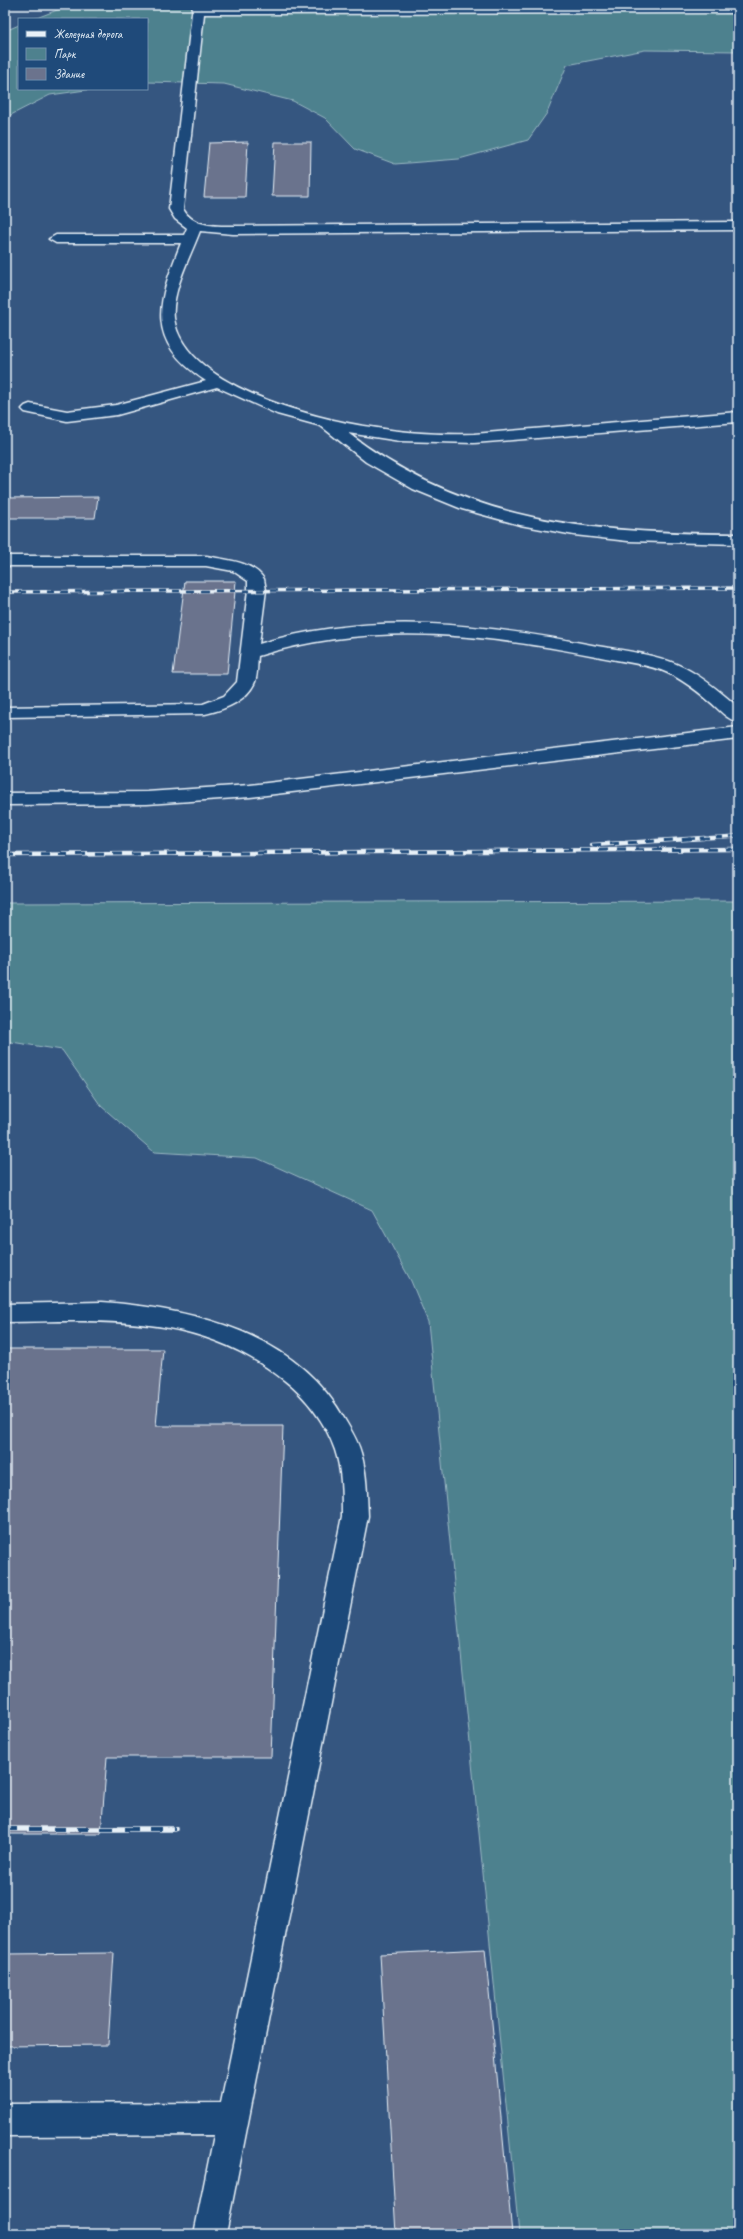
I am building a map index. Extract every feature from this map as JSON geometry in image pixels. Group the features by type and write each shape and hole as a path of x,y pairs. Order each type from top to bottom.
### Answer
{"lane":[{"path":"193,232 178,215 176,209 199,8 738,10"},
{"path":"56,240 233,230 738,226"},
{"path":"193,232 168,301 167,317 170,333 179,349 194,364 219,382 250,398 287,412 326,423 391,434 460,439 738,417"},
{"path":"30,410 67,416 117,410 219,382"},
{"path":"326,423 372,460 401,477 471,506 514,519 561,529 608,535 664,538 738,539"},
{"path":"5,561 206,562 238,567 256,579 257,590 246,683 230,700 204,709 5,712"},
{"path":"249,653 272,644 307,637 381,628 456,630 542,640 631,656 678,671 718,698 738,717"},
{"path":"5,799 147,798 250,791 738,733"},
{"path":"5,1313 102,1311 155,1316 206,1328 243,1341 276,1359 305,1382 327,1410 346,1442 354,1479 355,1516 210,2234"},
{"path":"5,2120 233,2119"}],"shaded area":[{"path":"5,5 70,5 37,18 18,18 18,25 5,31"},
{"path":"645,50 738,51 738,901 5,903 5,118 50,95 86,90 148,90 148,82 224,84 293,101 325,118 355,149 395,164 459,159 528,140 547,113 567,65"},
{"path":"5,1041 62,1050 101,1106 154,1152 257,1158 372,1210 411,1281 428,1322 519,2234 5,2234"}],"green space":[{"path":"70,5 738,5 738,51 645,50 567,65 547,113 528,140 459,159 395,164 355,149 325,118 293,101 224,84 148,82 148,18 37,18"},
{"path":"18,25 18,90 86,90 50,95 5,118 5,31"},
{"path":"738,901 738,2234 519,2234 428,1322 411,1281 372,1210 257,1158 154,1152 101,1106 62,1050 5,1041 5,903"}],"building":[{"path":"248,142 245,197 204,197 209,143"},
{"path":"275,142 311,142 310,196 272,196"},
{"path":"98,497 95,518 5,518 5,498"},
{"path":"185,581 236,581 227,674 173,674"},
{"path":"5,1349 163,1349 156,1426 283,1426 271,1757 107,1757 101,1834 5,1834"},
{"path":"485,1949 512,2234 396,2234 380,1954"},
{"path":"114,1953 108,2045 5,2046 5,1954"}],"railway":[{"path":"5,592 738,588"},
{"path":"688,839 738,836"},
{"path":"688,839 704,838"},
{"path":"592,845 688,839"},
{"path":"5,855 738,849"},
{"path":"5,1829 175,1829"}]}
